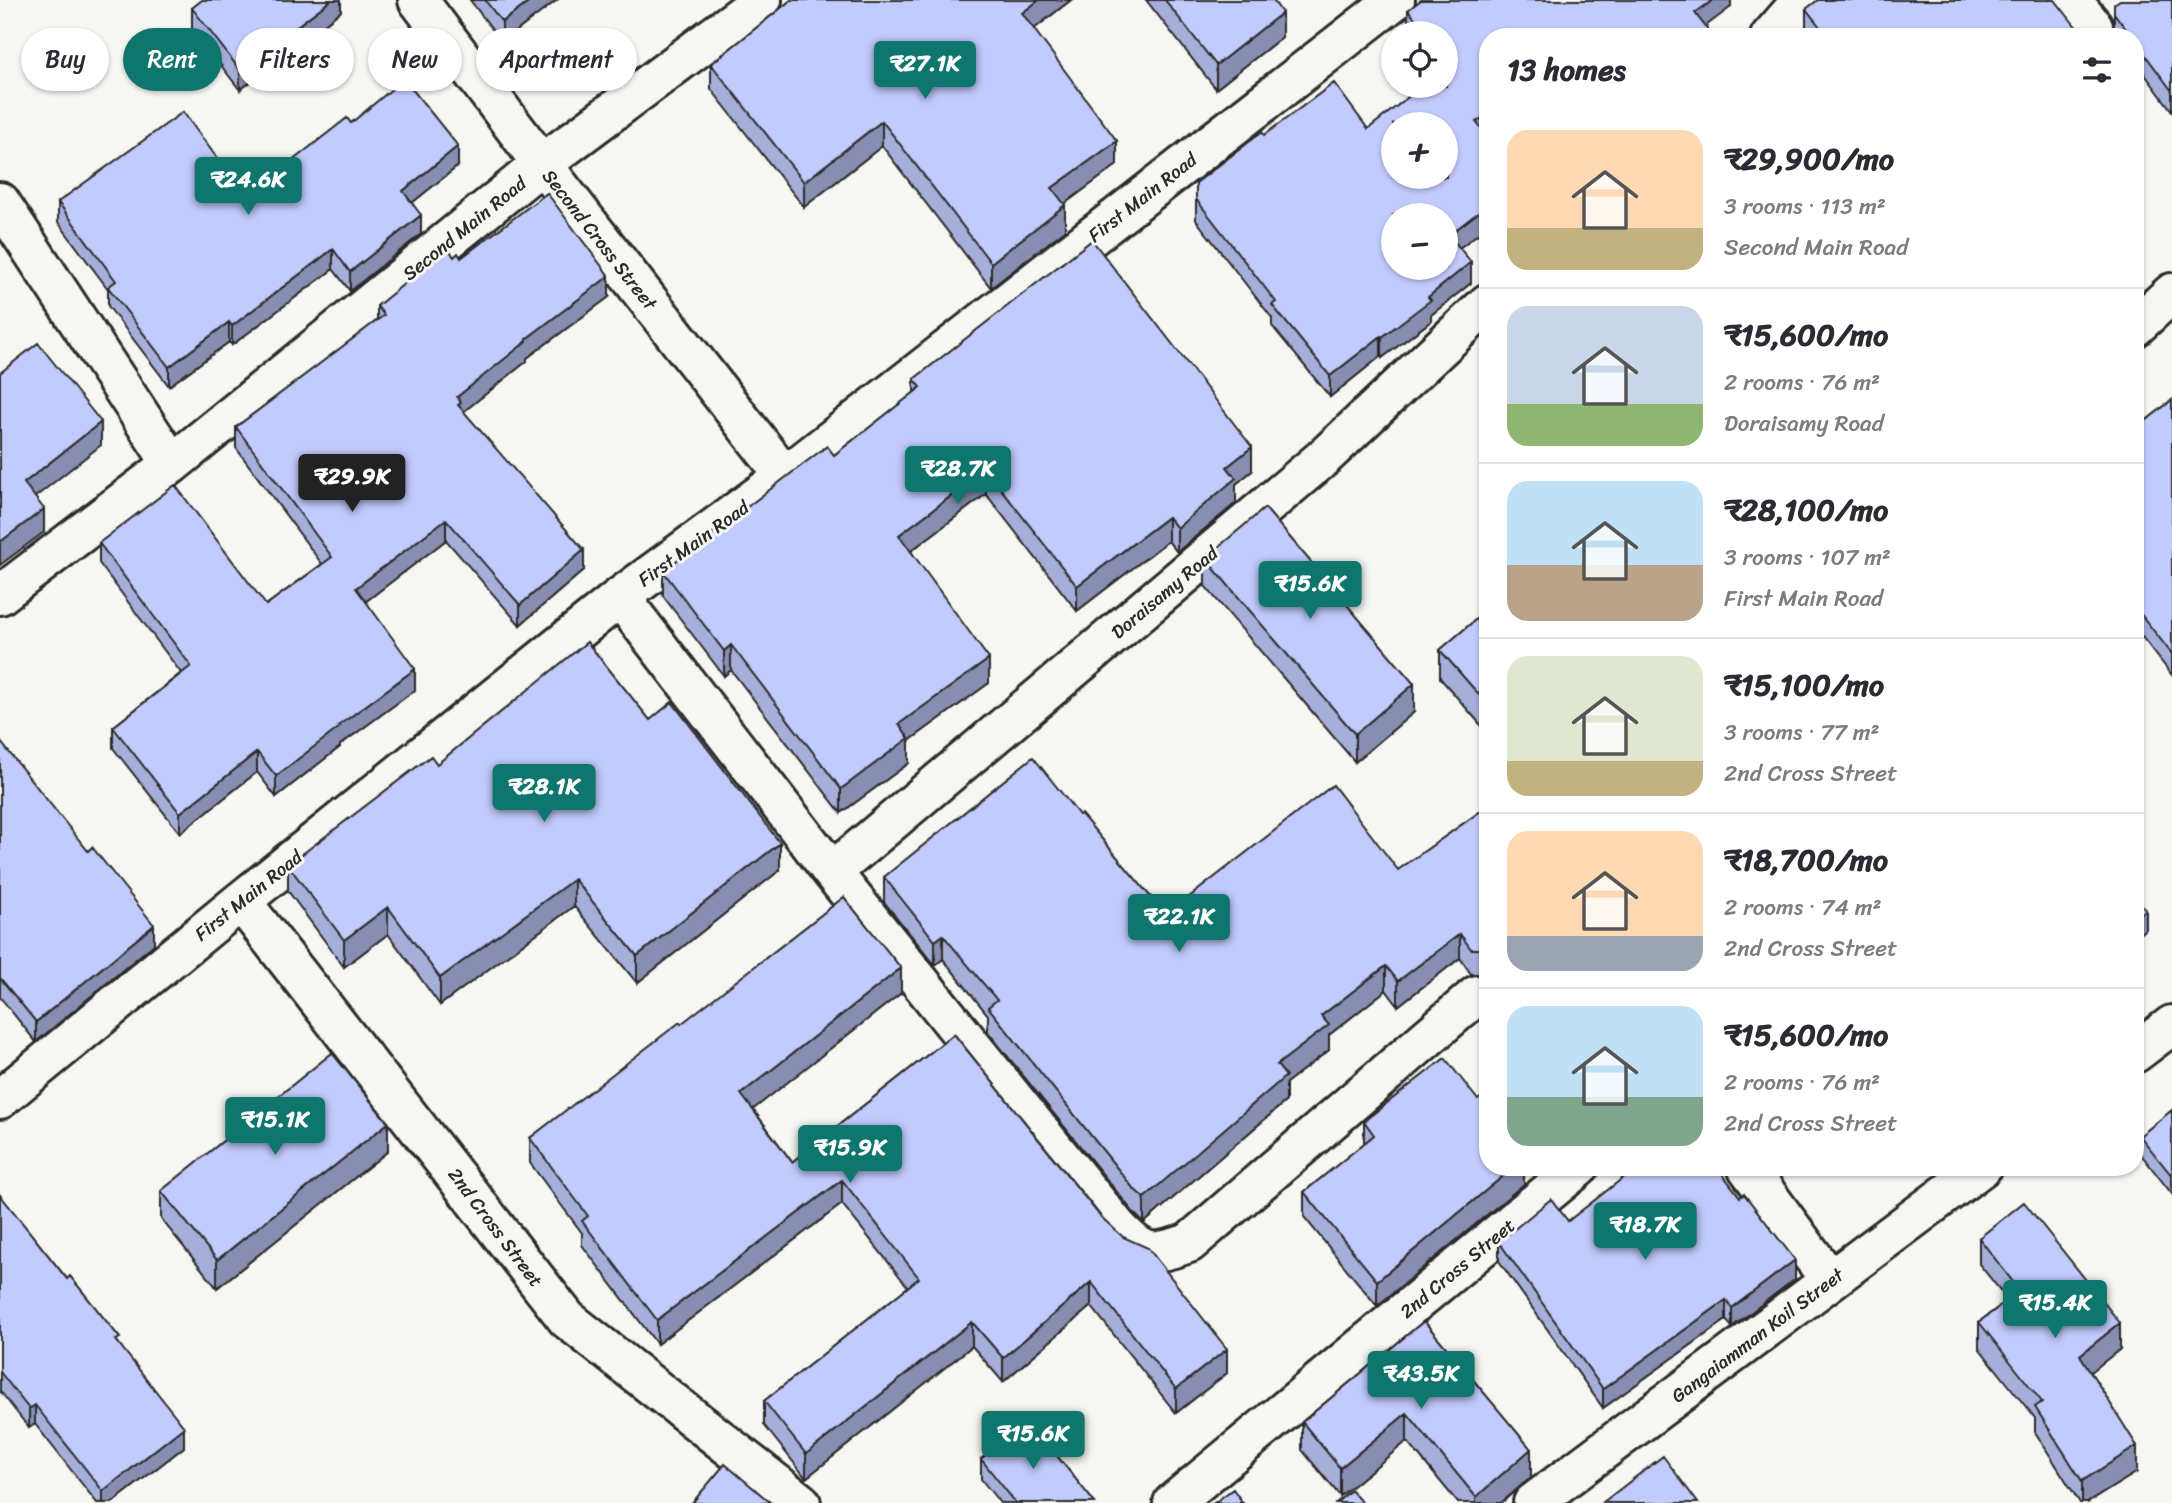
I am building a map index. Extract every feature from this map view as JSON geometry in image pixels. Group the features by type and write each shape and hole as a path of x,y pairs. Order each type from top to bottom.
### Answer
{"street":[{"name":"Second Cross Street","path":"418,0 542,164 785,475"},
{"name":"Second Main Road","path":"0,595 172,464 542,164 762,0"},
{"name":"First Main Road","path":"0,1099 241,901 620,597 785,475 1395,0"},
{"path":"1778,28 1802,0"},
{"path":"0,202 172,464"},
{"path":"2144,319 2172,293"},
{"name":"Doraisamy Road","path":"832,872 1323,458 1479,311"},
{"path":"620,597 832,872 1117,1227 1135,1245 1150,1252 1189,1243 1477,995"},
{"name":"2nd Cross Street","path":"241,901 567,1319 801,1503"},
{"path":"2144,1046 2172,1026"},
{"name":"2nd Cross Street","path":"1173,1503 1569,1176"},
{"path":"1753,1176 1830,1280"},
{"name":"Gangaiamman Koil Street","path":"1532,1503 1970,1176"}],"building":[{"path":"202,0 331,0 295,28 236,28 236,65 222,47 222,28 207,28 192,8"},
{"path":"485,0 532,0 502,22"},
{"path":"791,0 1039,0 1022,13 1117,141 1052,188 1065,205 991,263 882,121 804,182 711,64"},
{"path":"1165,0 1273,0 1282,13 1216,65"},
{"path":"1421,0 1713,0 1695,13 1706,28 1479,28 1479,120 1476,122 1479,126 1479,212 1458,228 1458,203 1381,203 1381,280 1449,280 1428,297 1431,300 1330,376 1272,305 1276,302 1196,199 1196,183 1262,132 1264,135 1334,83 1368,129 1381,119 1381,189 1458,189 1458,112 1389,112 1407,98 1458,98 1458,21 1417,21 1408,10"},
{"path":"1818,0 2055,0 2077,28 1821,28 1806,9"},
{"path":"2120,0 2172,0 2172,91 2144,53 2144,28 2125,28 2114,13 2114,4"},
{"path":"390,91 414,91 458,146 403,191 421,215 350,272 333,249 232,326 229,322 169,367 108,287 116,281 58,202 183,112 246,197 347,118 351,123"},
{"path":"547,193 609,276 526,339 527,341 457,397 461,403 458,405 584,550 520,605 446,519 356,588 415,669 276,776 257,752 180,813 113,727 191,666 99,543 175,485 266,605 332,557 236,427 384,315 377,306 448,248 454,257 458,253 461,258"},
{"path":"1092,240 1252,447 1227,467 1236,478 1177,528 1168,517 1077,586 986,470 899,535 989,659 899,724 909,738 841,789 731,645 724,651 663,571 827,446 834,455 921,387 914,379"},
{"path":"1458,246 1471,262 1458,273"},
{"path":"38,343 101,422 24,483 44,509 0,542 0,373"},
{"path":"2172,400 2172,654 2144,618 2144,422"},
{"path":"1265,508 1414,684 1355,734 1205,558"},
{"path":"1479,617 1479,695 1440,650"},
{"path":"587,642 650,720 672,702 780,843 637,956 574,879 440,978 388,907 344,940 288,865 431,756 437,764"},
{"path":"0,741 88,851 92,847 154,925 36,1022 0,978"},
{"path":"1033,757 1079,815 1081,814 1166,915 1333,785 1398,870 1479,812 1479,949 1471,949 1460,934 1398,981 1386,966 1321,1016 1329,1025 1277,1065 1286,1076 1144,1198 1133,1188 988,1007 997,1000 943,935 935,941 884,877"},
{"path":"844,897 901,968 741,1094 792,1162 954,1034 1100,1216 1123,1237 1148,1248 1227,1349 1176,1389 1091,1282 1003,1358 972,1322 806,1454 764,1401 919,1278 842,1180 657,1320 582,1221 588,1216 530,1138"},
{"path":"332,1053 388,1123 217,1260 161,1191"},
{"path":"1445,1058 1479,1099 1479,1176 1503,1176 1377,1281 1304,1192 1374,1135 1364,1121"},
{"path":"2172,1110 2172,1176 2144,1141 2144,1133"},
{"path":"1626,1176 1724,1176 1740,1197 1744,1194 1795,1260 1732,1308 1726,1300 1603,1389 1499,1242 1551,1199 1568,1221"},
{"path":"0,1195 67,1279 70,1276 120,1338 116,1340 184,1427 103,1491 35,1405 29,1409 0,1372"},
{"path":"2024,1202 2120,1323 2080,1355 2137,1446 2082,1481 2035,1407 2042,1402 1979,1322 2020,1291 1979,1238"},
{"path":"1424,1321 1531,1449 1476,1497 1407,1413 1340,1468 1302,1422"},
{"path":"1029,1421 1095,1503 1016,1503 981,1459"},
{"path":"1663,1456 1698,1503 1602,1503"},
{"path":"725,1464 771,1503 692,1503"},
{"path":"1233,1489 1243,1503 1214,1503"},
{"path":"1351,1490 1362,1503 1336,1503"}]}
